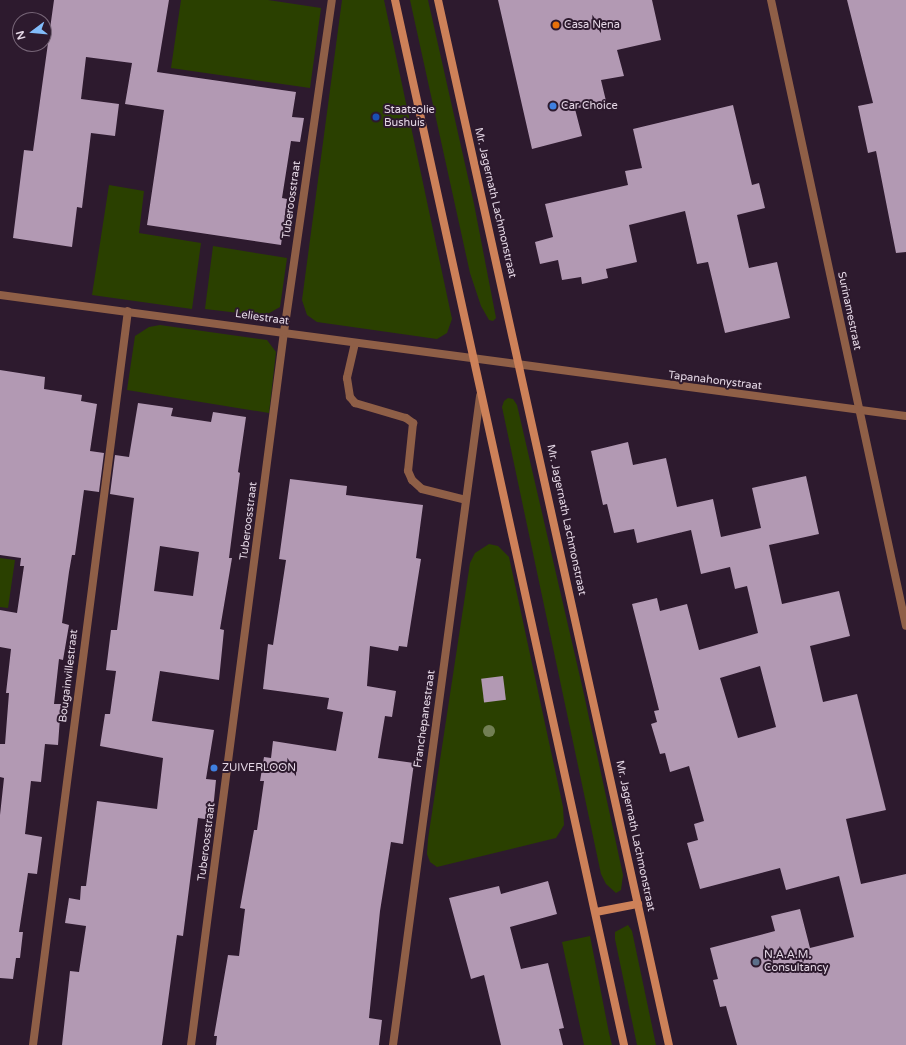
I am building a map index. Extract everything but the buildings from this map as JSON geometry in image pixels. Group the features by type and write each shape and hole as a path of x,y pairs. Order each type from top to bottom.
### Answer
{"main road":[{"path":"395,0 474,359 480,396 596,912 624,1045"},
{"name":"Mr. Jagernath Lachmonstraat","path":"438,0 521,367 669,1045"},
{"path":"596,912 638,904"}],"street":[{"name":"Tuberoosstraat","path":"191,1045 284,332 332,0"},
{"name":"Surinamestraat","path":"771,0 906,626"},
{"name":"Leliestraat","path":"0,295 284,332 521,367"},
{"name":"Bougainvillestraat","path":"33,1045 128,311"},
{"path":"355,342 347,378 350,397 355,403 406,418 413,423 408,471 412,480 422,489 466,500"},
{"name":"Tapanahonystraat","path":"521,367 906,416"},
{"name":"Franchepanestraat","path":"392,1045 480,396"}],"green space":[{"path":"181,0 268,0 321,8 310,88 171,68"},
{"path":"342,0 384,0 452,319 447,333 437,339 317,322 307,315 302,300"},
{"path":"410,0 428,0 474,204 496,318 493,321 489,320 481,306 470,273"},
{"path":"109,185 144,191 139,233 201,243 192,309 92,295"},
{"path":"213,246 287,258 280,307 264,316 205,309"},
{"path":"160,325 267,340 276,352 269,413 127,390 135,336 149,327"},
{"path":"508,398 513,399 517,405 583,690 623,875 621,890 616,893 606,884 601,874 502,407 504,401"},
{"path":"489,544 498,546 509,557 563,807 564,825 556,838 437,867 430,862 427,854 428,839 470,563 475,553"},
{"path":"0,558 15,560 8,608 0,607"},
{"path":"628,925 632,931 656,1045 637,1045 615,939 615,932"},
{"path":"590,936 612,1045 584,1045 562,942"}],"place":[{"name":"Casa Nena","path":"556,25"},
{"name":"Car Choice","path":"553,106"},
{"name":"Staatsolie Bushuis","path":"376,117"},
{"name":"ZUIVERLOON","path":"214,768"},
{"name":"N.A.A.M. Consultancy","path":"756,962"}]}
